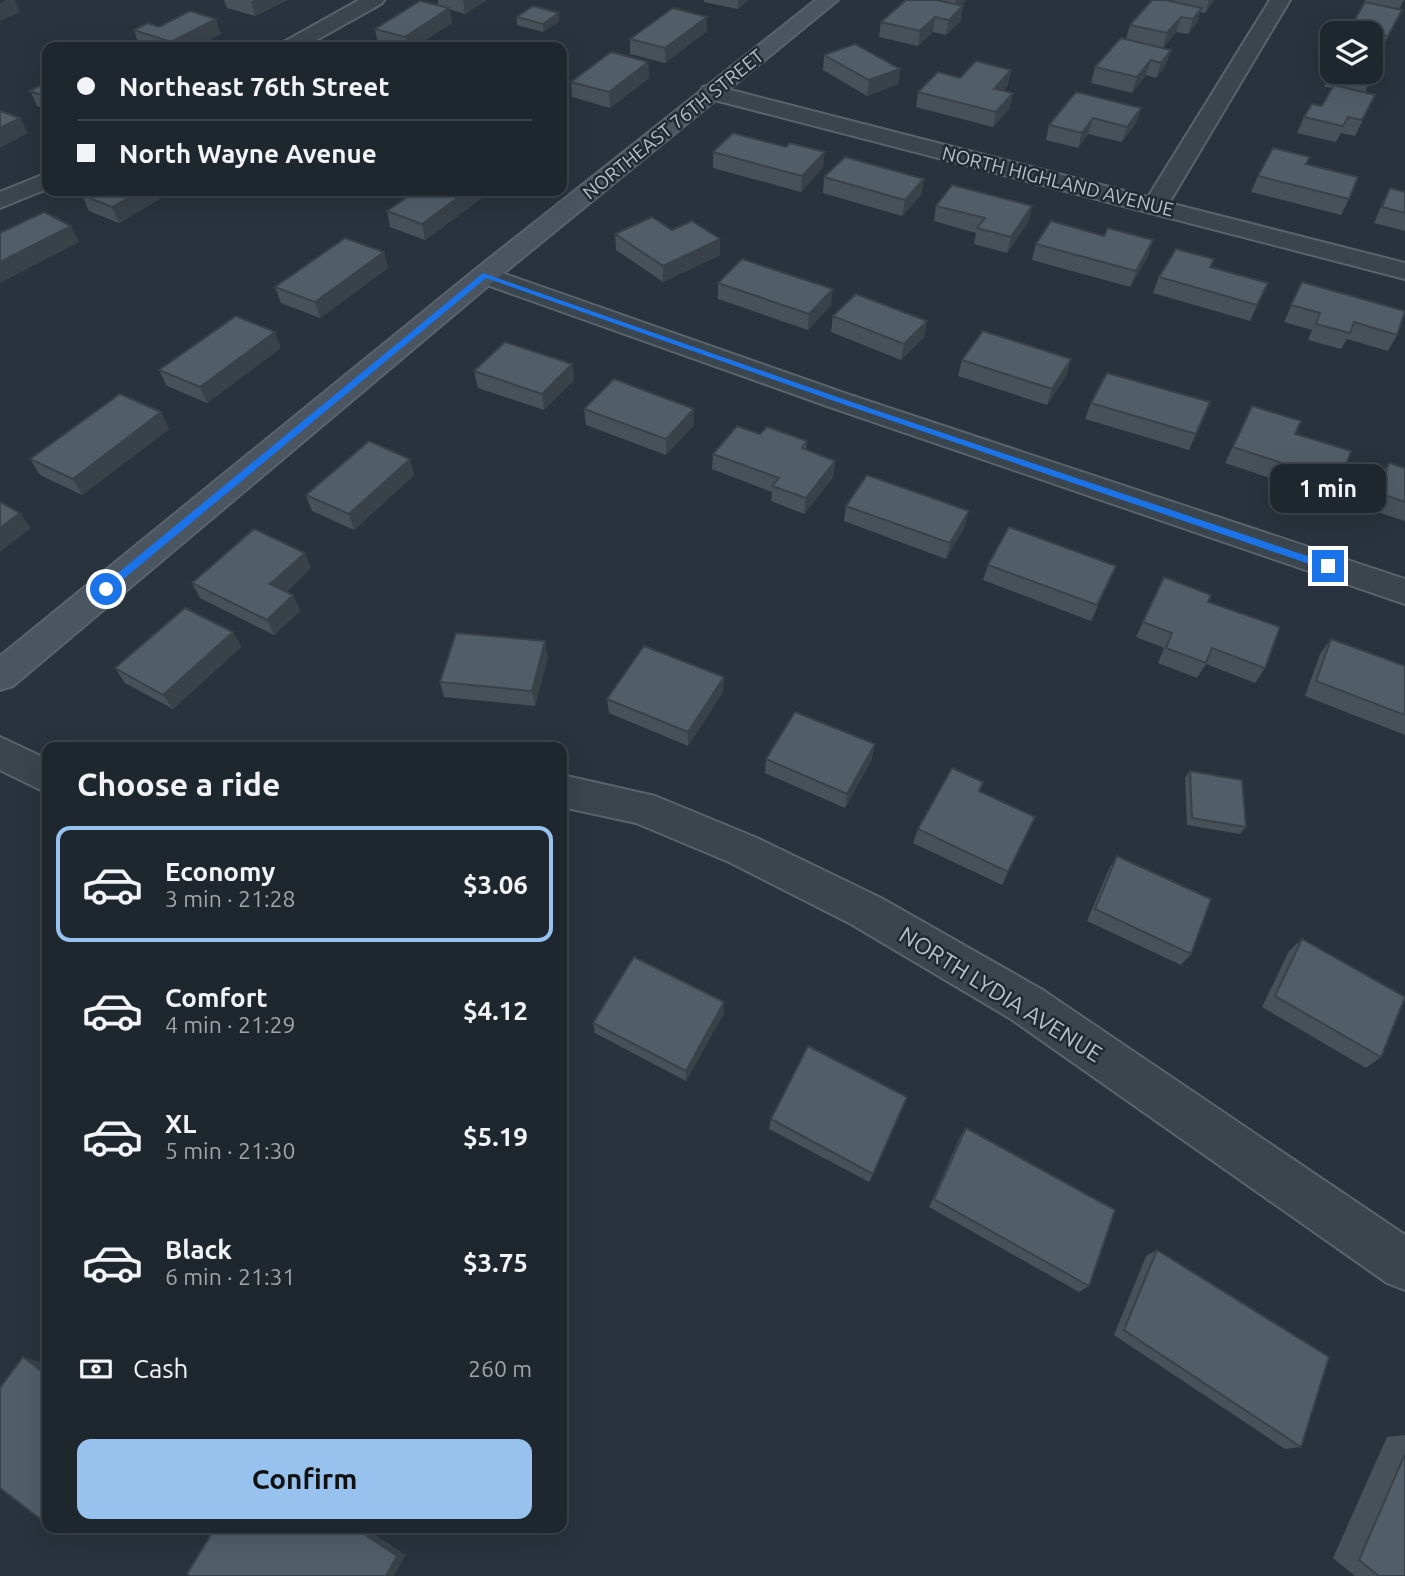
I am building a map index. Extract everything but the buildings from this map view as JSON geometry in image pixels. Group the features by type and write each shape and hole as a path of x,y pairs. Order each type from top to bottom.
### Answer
{"street":[{"path":"298,42 374,0"},
{"name":"NORTHEAST 76TH STREET","path":"0,676 485,275 828,0"},
{"path":"1155,206 1280,0"},
{"name":"NORTH HIGHLAND AVENUE","path":"711,92 1405,271"},
{"path":"0,201 42,182"},
{"path":"485,275 837,400 1405,592"},
{"path":"0,752 42,774"},
{"name":"NORTH LYDIA AVENUE","path":"567,792 641,808 743,850 866,911 1026,1004 1405,1265"}],"route":[{"path":"106,589 485,275 837,400 1328,566"}]}
